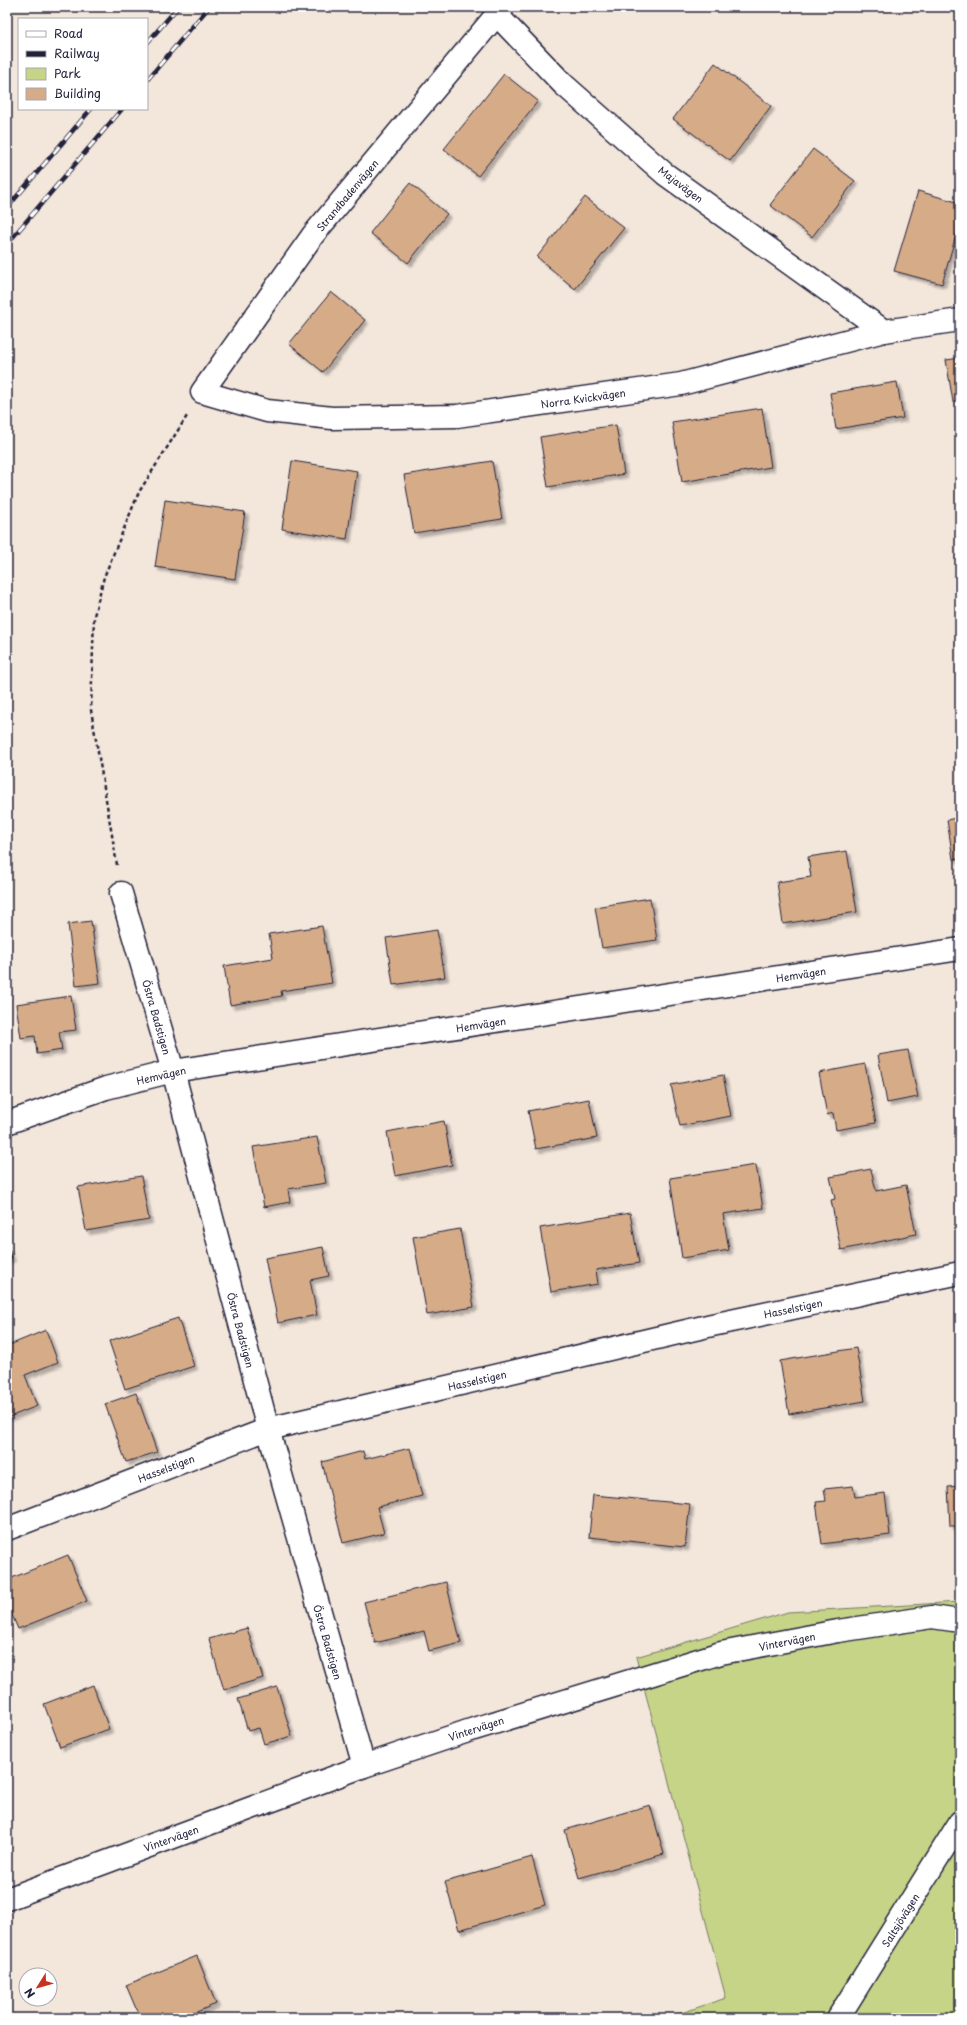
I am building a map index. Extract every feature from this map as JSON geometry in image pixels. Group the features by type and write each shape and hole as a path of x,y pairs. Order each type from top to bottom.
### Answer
{"street":[{"name":"Majavägen","path":"500,11 563,84 665,174 884,331"},
{"name":"Strandbadenvägen","path":"202,392 313,235 500,11"},
{"name":"Norra Kvickvägen","path":"202,392 267,411 332,418 457,416 681,384 884,331 960,320"},
{"name":"Östra Badstigen","path":"121,893 173,1071 268,1429 364,1766"},
{"name":"Hemvägen","path":"7,1123 106,1088 173,1071 960,949"},
{"name":"Hasselstigen","path":"7,1529 268,1429 712,1325 960,1273"},
{"name":"Vintervägen","path":"7,1899 364,1766 474,1728 721,1653 838,1631 932,1617 960,1621"},
{"name":"Saltsjövägen","path":"838,2018 960,1822"}],"path":[{"path":"121,893 91,710 94,616 104,577 138,492 202,392"}],"green space":[{"path":"960,1602 960,2018 666,2018 726,1998 636,1657 788,1612"}],"building":[{"path":"715,63 771,106 730,161 673,119"},
{"path":"504,74 538,101 478,176 444,149"},
{"path":"813,149 855,181 812,237 770,205"},
{"path":"410,183 447,214 408,263 370,233"},
{"path":"918,191 960,203 960,221 942,284 894,271"},
{"path":"585,197 624,228 575,289 537,257"},
{"path":"331,292 365,320 323,372 289,344"},
{"path":"960,358 960,401 953,402 946,360"},
{"path":"897,382 903,418 836,429 830,393"},
{"path":"762,408 771,467 682,482 672,422"},
{"path":"616,425 624,474 548,487 540,437"},
{"path":"292,461 357,471 347,539 282,529"},
{"path":"492,461 502,519 414,533 404,475"},
{"path":"165,500 245,512 235,579 155,567"},
{"path":"960,817 960,858 953,859 947,820"},
{"path":"847,851 857,912 783,924 777,882 811,877 808,857"},
{"path":"650,898 657,940 602,948 595,907"},
{"path":"91,921 100,983 76,986 68,924"},
{"path":"322,926 332,983 281,991 282,996 230,1005 224,966 273,958 269,934"},
{"path":"437,930 445,977 393,985 386,938"},
{"path":"71,996 76,1030 59,1032 62,1050 37,1054 35,1036 21,1038 16,1004"},
{"path":"908,1050 918,1097 887,1103 878,1055"},
{"path":"865,1064 876,1123 836,1130 833,1113 827,1115 819,1073"},
{"path":"723,1075 731,1116 680,1126 671,1085"},
{"path":"589,1099 597,1138 536,1149 528,1111"},
{"path":"444,1121 452,1165 395,1176 387,1132"},
{"path":"317,1137 326,1183 288,1189 290,1202 264,1207 253,1147"},
{"path":"756,1165 763,1208 723,1214 729,1250 682,1258 670,1178"},
{"path":"871,1169 876,1191 906,1185 916,1234 841,1250 831,1200 835,1199 830,1177"},
{"path":"141,1176 149,1220 86,1231 78,1187"},
{"path":"630,1213 639,1263 596,1270 598,1284 551,1292 540,1228"},
{"path":"460,1229 474,1307 427,1315 413,1237"},
{"path":"7,1246 12,1258 7,1260"},
{"path":"323,1247 329,1276 310,1280 317,1315 278,1323 265,1258"},
{"path":"178,1318 194,1366 125,1389 109,1341"},
{"path":"46,1330 58,1362 25,1375 37,1406 7,1418 7,1346"},
{"path":"856,1348 865,1401 789,1414 780,1361"},
{"path":"136,1393 157,1452 126,1462 105,1404"},
{"path":"410,1448 422,1496 377,1507 384,1533 343,1543 322,1462 363,1451 365,1459"},
{"path":"853,1486 855,1497 885,1493 890,1535 822,1544 816,1502 826,1501 824,1489"},
{"path":"960,1486 960,1526 950,1526 948,1487"},
{"path":"593,1495 690,1504 685,1547 589,1537"},
{"path":"68,1555 87,1601 18,1629 7,1603 7,1580"},
{"path":"446,1582 461,1643 429,1651 424,1631 375,1643 364,1602"},
{"path":"247,1628 263,1678 224,1690 209,1639"},
{"path":"93,1685 109,1729 60,1747 44,1704"},
{"path":"277,1687 292,1736 264,1744 259,1728 248,1731 238,1699"},
{"path":"650,1805 664,1854 579,1878 565,1830"},
{"path":"532,1857 545,1905 459,1930 445,1882"},
{"path":"197,1956 216,2004 182,2018 140,2018 126,1985"}],"railway":[{"path":"148,42 178,7"},
{"path":"148,79 209,7"},
{"path":"7,208 90,110"},
{"path":"7,244 121,110"}]}
